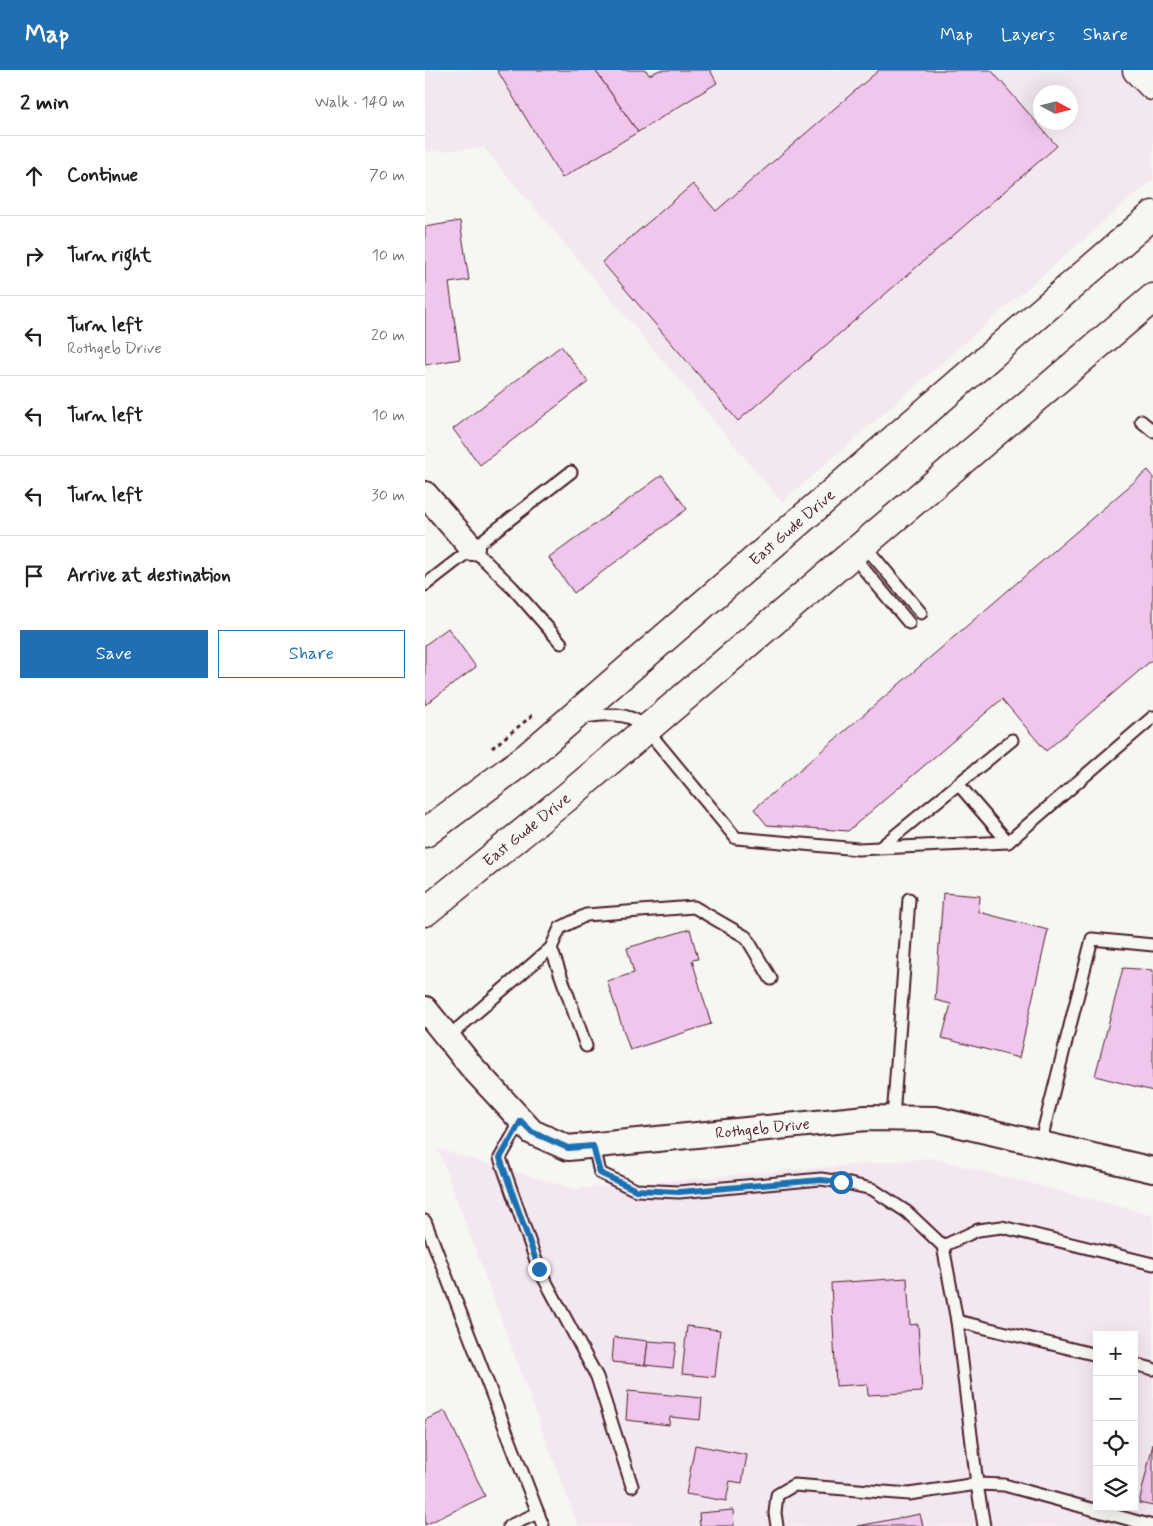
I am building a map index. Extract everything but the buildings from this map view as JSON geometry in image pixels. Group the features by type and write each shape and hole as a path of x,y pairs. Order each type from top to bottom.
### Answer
{"main road":[{"path":"1137,70 1153,86"},
{"name":"East Gude Drive","path":"425,833 526,758 1153,215"},
{"name":"East Gude Drive","path":"425,912 647,730 1153,298"}],"street":[{"path":"425,494 471,548"},
{"name":"Rothgeb Drive","path":"425,1009 447,1038 532,1132 568,1148 837,1120 935,1119 1153,1170"}],"lane":[{"path":"1141,421 1153,432"},
{"path":"425,584 571,472"},
{"path":"471,548 512,588 561,643"},
{"path":"858,550 921,613"},
{"path":"858,550 909,623"},
{"path":"572,718 611,714 630,716 647,730 736,838 859,849 1007,842 1153,717"},
{"path":"881,847 1012,740"},
{"path":"959,784 1007,842"},
{"path":"893,1118 909,899"},
{"path":"447,1038 551,948 560,928 586,915 694,907 746,937 771,979"},
{"path":"1040,1144 1092,939 1153,945"},
{"path":"551,948 586,1046"},
{"path":"521,1121 500,1158 539,1269 597,1377 633,1486"},
{"path":"593,1146 600,1173 636,1190 679,1192 821,1180 872,1189 907,1212 943,1246 957,1321 984,1526"},
{"path":"425,1221 543,1526"},
{"path":"943,1246 978,1230 1002,1227 1153,1264"},
{"path":"957,1321 1093,1354"},
{"path":"1138,1365 1153,1369"},
{"path":"777,1526 775,1513 777,1495 794,1485 909,1494 977,1484 1004,1485 1153,1526"},
{"path":"509,1526 538,1512"}],"shaded area":[{"path":"425,70 1153,70 1153,179 782,502 484,148 425,152"},
{"path":"438,1149 574,1189 931,1158 1153,1215 1153,1526 578,1526"}],"route":[{"path":"539,1269 500,1158 521,1121 532,1132 568,1148 593,1146 600,1173 636,1190 679,1192 821,1180 841,1182"}]}
